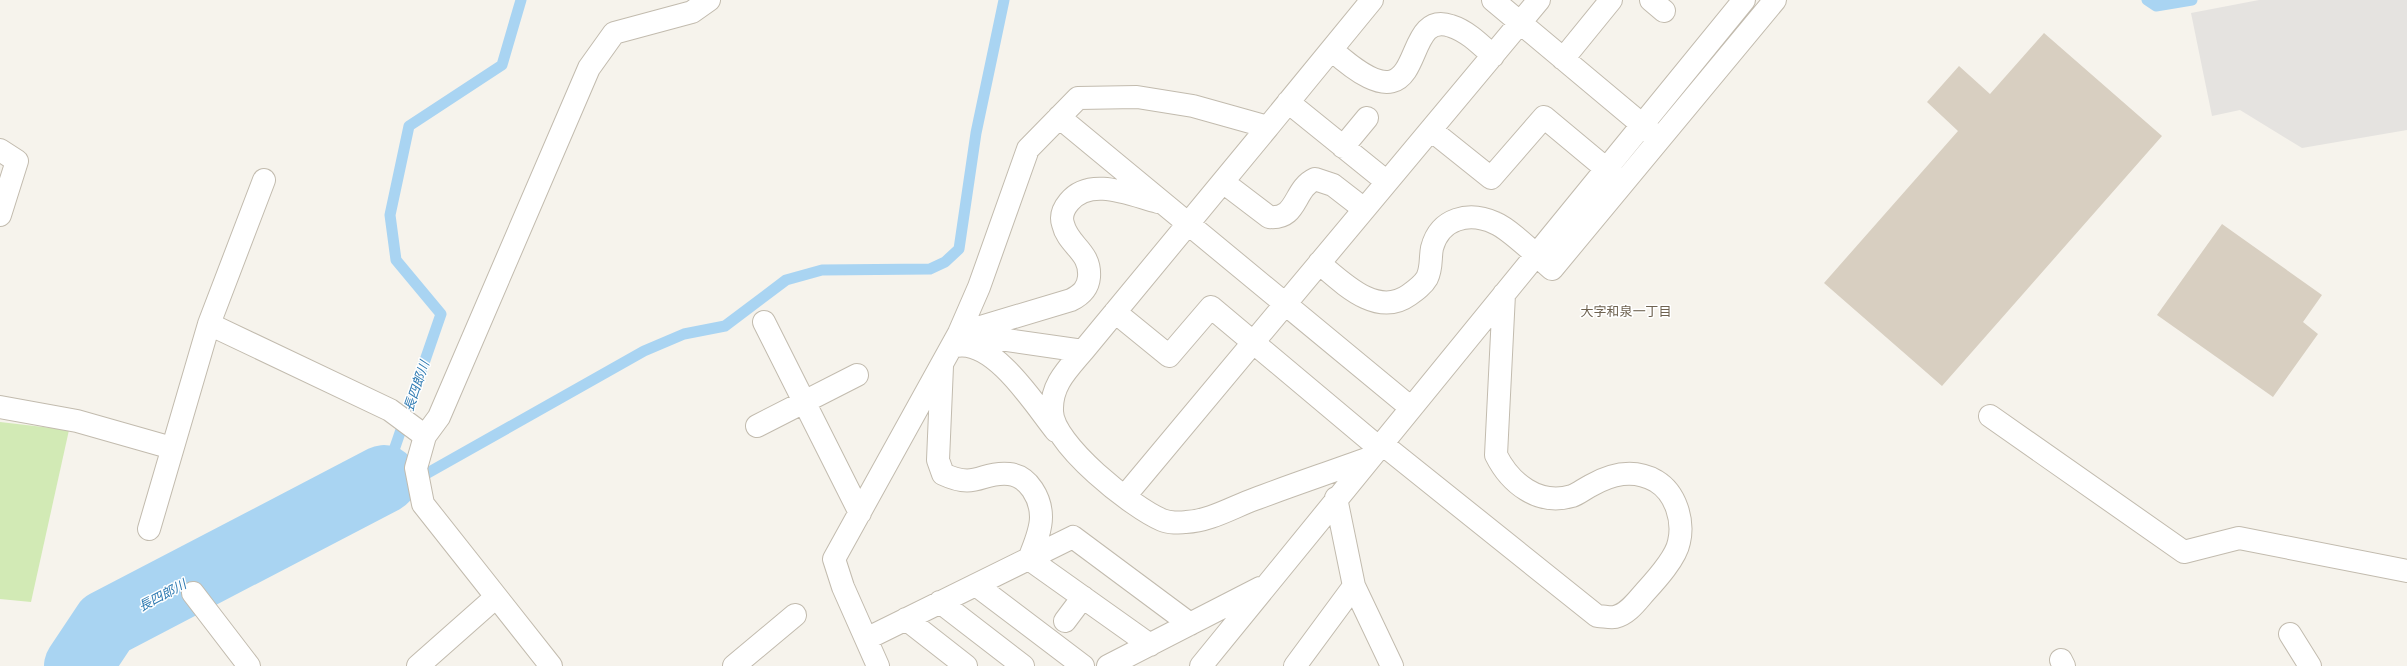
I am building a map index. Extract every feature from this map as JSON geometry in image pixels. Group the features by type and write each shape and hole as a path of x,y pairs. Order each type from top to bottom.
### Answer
{"street":[{"path":"551,666 423,504 416,468 420,432 438,417 589,68 614,33 692,12 709,0"},
{"path":"1059,435 1052,412 1056,383 1189,225 1372,0"},
{"path":"1493,0 1642,124 1659,140"},
{"path":"1125,496 1539,0"},
{"path":"1563,59 1611,0"},
{"path":"1201,666 1410,407 1744,0"},
{"path":"1319,263 1353,291 1365,298 1386,302 1404,299 1419,288 1427,278 1432,249 1437,234 1448,222 1468,216 1496,223 1552,269 1624,183 1770,2"},
{"path":"1332,50 1358,72 1382,82 1396,81 1405,74 1418,39 1426,29 1438,25 1450,25 1464,32 1493,56"},
{"path":"878,666 843,587 834,559 950,347 979,286 1028,149 1078,98 1137,98 1193,106 1268,127"},
{"path":"1288,102 1387,182"},
{"path":"1059,117 1410,407"},
{"path":"1430,130 1491,178 1544,117 1624,183"},
{"path":"1343,147 1367,118"},
{"path":"0,150 17,161 0,215"},
{"path":"1223,182 1269,217 1281,216 1287,212 1306,183 1315,179 1333,185 1364,209"},
{"path":"149,529 209,324 264,180"},
{"path":"950,347 1071,300 1085,289 1088,281 1088,262 1067,234 1063,224 1062,214 1074,196 1083,190 1103,188 1162,203"},
{"path":"1115,312 1169,356 1211,307 1376,449 1597,616 1616,617 1630,609 1652,585 1667,565 1679,543 1680,519 1675,500 1656,482 1634,474 1613,474 1572,496 1546,497 1519,486 1504,470 1496,455 1504,294"},
{"path":"764,322 860,513"},
{"path":"209,324 390,410 420,432"},
{"path":"950,347 965,345 986,353 1003,366 1059,435 1083,461 1138,507 1164,521 1188,522 1219,514 1376,449"},
{"path":"950,347 1083,351"},
{"path":"950,347 938,460 943,474 959,482 975,481 1010,474 1027,482 1037,498 1041,517 1038,535 1029,559"},
{"path":"757,426 857,375"},
{"path":"0,407 77,421 172,448"},
{"path":"1990,416 2184,552 2239,538 2407,571"},
{"path":"1336,498 1354,586 1392,666"},
{"path":"866,639 1073,537 1190,624"},
{"path":"1029,559 1150,645"},
{"path":"1108,666 1267,584"},
{"path":"976,585 1083,666"},
{"path":"1295,666 1354,586"},
{"path":"193,593 249,666"},
{"path":"418,666 496,596"},
{"path":"1065,621 1084,597"},
{"path":"940,602 1023,666"},
{"path":"734,666 796,615"},
{"path":"906,619 966,666"},
{"path":"2290,634 2310,666"}],"green space":[{"path":"0,422 69,430 31,602 0,599"}],"shaded area":[{"path":"2259,0 2407,0 2407,130 2302,148 2240,110 2212,116 2191,13"}],"building":[{"path":"2044,33 2162,136 1942,386 1824,283 1958,131 1927,102 1959,66 1990,94"},
{"path":"2222,224 2322,295 2303,322 2318,334 2273,397 2157,315"}],"waterway":[{"path":"521,0 502,65 409,126 390,215 396,260 441,314 384,479 394,492 644,351 684,334 725,326 786,280 822,270 930,269 945,262 959,249 976,133 1004,0"},
{"path":"2147,0 2156,6 2192,0"},
{"name":"長四郎川","path":"78,666 106,624 384,479"}],"district":[{"name":"大字和泉一丁目","path":"1626,311"}]}
